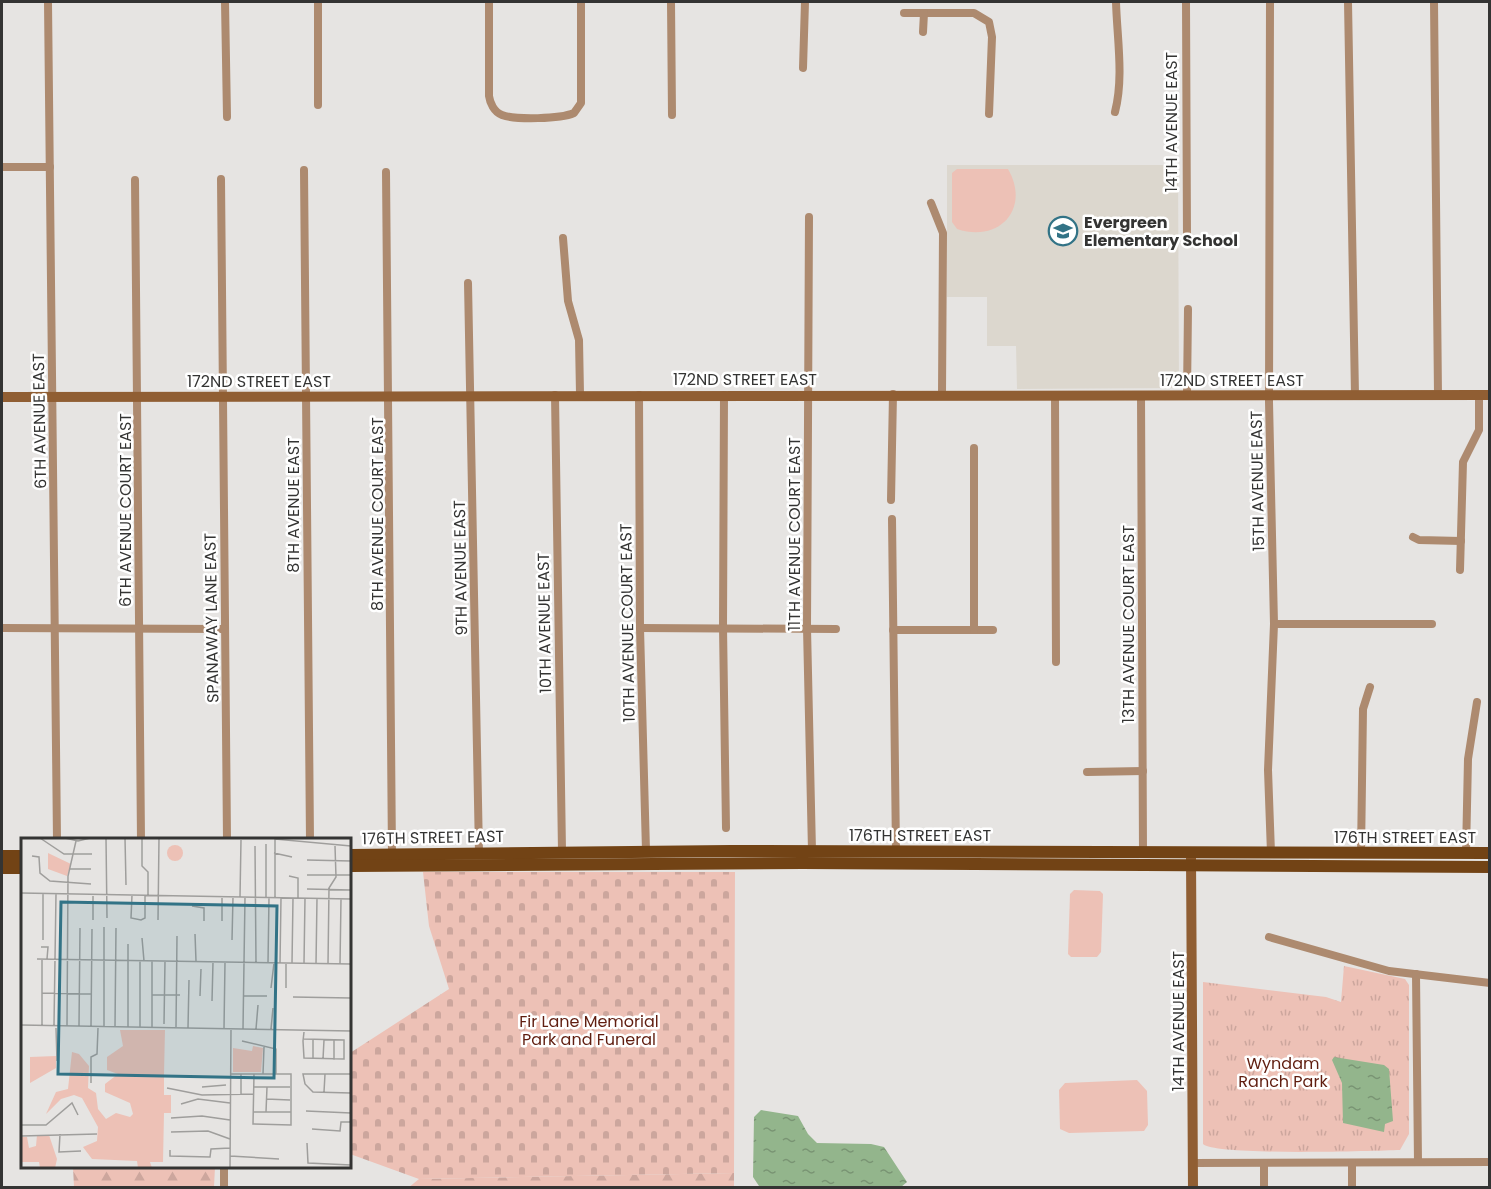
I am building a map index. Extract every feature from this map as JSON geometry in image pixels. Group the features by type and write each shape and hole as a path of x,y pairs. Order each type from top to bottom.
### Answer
{"main road":[{"name":"176TH STREET EAST","path":"351,855 561,851 1143,853 1192,860 1490,867"},
{"path":"747,864 758,858 805,856 812,851"},
{"path":"1051,865 1063,860 1135,858 1143,853"},
{"name":"176TH STREET EAST","path":"351,866 1051,865 1192,860 1271,853 1490,853"},
{"path":"1418,854 1419,867"},
{"path":"351,860 385,860 392,855"},
{"path":"2,856 21,856"},
{"path":"2,862 21,862"},
{"path":"2,868 21,868"}],"street":[{"name":"6TH AVENUE EAST","path":"48,2 57,838"},
{"path":"225,2 227,117"},
{"path":"318,2 318,105"},
{"path":"489,2 489,96 494,108 502,115 556,117 574,113 581,104 581,2"},
{"path":"671,2 672,115"},
{"path":"803,68 805,2"},
{"path":"1115,112 1120,87 1116,2"},
{"name":"14TH AVENUE EAST","path":"1186,2 1187,242"},
{"name":"15TH AVENUE EAST","path":"1270,2 1274,624 1268,770 1271,853"},
{"path":"1348,2 1354,395"},
{"path":"1434,2 1438,395"},
{"path":"956,5 962,12"},
{"path":"904,13 962,12 984,17 991,27 989,114"},
{"path":"923,32 924,13"},
{"path":"2,167 50,167"},
{"name":"8TH AVENUE EAST","path":"304,170 310,838"},
{"name":"8TH AVENUE COURT EAST","path":"386,172 392,855"},
{"name":"SPANAWAY LANE EAST","path":"220,179 226,838"},
{"name":"6TH AVENUE COURT EAST","path":"135,180 141,838"},
{"path":"930,203 944,233 942,394"},
{"name":"11TH AVENUE COURT EAST","path":"809,217 807,628 812,851"},
{"path":"563,238 568,302 579,340 580,394"},
{"name":"9TH AVENUE EAST","path":"468,283 472,395 479,853"},
{"path":"1187,394 1188,309"},
{"name":"172ND STREET EAST","path":"2,397 580,394 1484,395"},
{"path":"891,500 893,394"},
{"path":"1055,394 1056,662"},
{"name":"10TH AVENUE EAST","path":"555,395 561,851"},
{"name":"10TH AVENUE COURT EAST","path":"639,395 640,628 646,851"},
{"path":"724,395 723,627 726,828"},
{"name":"13TH AVENUE COURT EAST","path":"1141,395 1143,853"},
{"path":"1460,570 1463,462 1479,430 1484,395"},
{"path":"974,448 974,630"},
{"path":"892,519 896,852"},
{"path":"1413,537 1419,540 1461,541"},
{"path":"1274,624 1432,624"},
{"path":"2,628 224,629"},
{"path":"640,628 836,629"},
{"path":"893,630 993,630"},
{"path":"1362,854 1363,709 1370,687"},
{"path":"1466,853 1468,759 1477,702"},
{"path":"1087,772 1143,771"},
{"name":"14TH AVENUE EAST","path":"1192,860 1193,1188"},
{"path":"1269,937 1375,968 1490,983"},
{"path":"1416,974 1418,1162"},
{"path":"1193,1163 1490,1162"},
{"path":"1264,1163 1264,1188"},
{"path":"1352,1163 1352,1188"},
{"path":"224,1168 224,1188"}],"shaded area":[{"name":"Evergreen Elementary School","path":"947,165 1178,165 1179,388 1017,389 1016,346 987,346 987,297 947,297"}],"green space":[{"path":"957,169 1008,169 1016,197 1007,219 998,227 972,232 957,229 952,222 952,173"},
{"name":"Fir Lane Memorial Park and Funeral","path":"423,872 735,872 734,1173 419,1179 351,1154 351,1052 449,989 429,926"},
{"path":"1074,890 1100,891 1103,894 1101,952 1097,957 1071,957 1068,954 1070,894"},
{"name":"Wyndam Ranch Park","path":"1344,966 1405,979 1409,985 1409,1134 1400,1150 1263,1151 1214,1148 1203,1144 1203,982 1326,997 1341,1002"},
{"path":"1137,1080 1147,1091 1148,1125 1144,1131 1069,1133 1060,1129 1059,1090 1065,1083"},
{"path":"73,1168 215,1168 214,1187 74,1187"},
{"path":"734,1173 734,1188 408,1188 419,1179"}],"water":[{"path":"1334,1057 1384,1065 1389,1069 1393,1121 1385,1124 1384,1132 1343,1123 1342,1083 1332,1060"},
{"path":"761,1110 798,1116 808,1134 817,1143 871,1144 884,1147 907,1182 901,1187 759,1186 753,1177 754,1117"}],"place":[{"name":"Evergreen Elementary School","path":"1063,231"}]}
